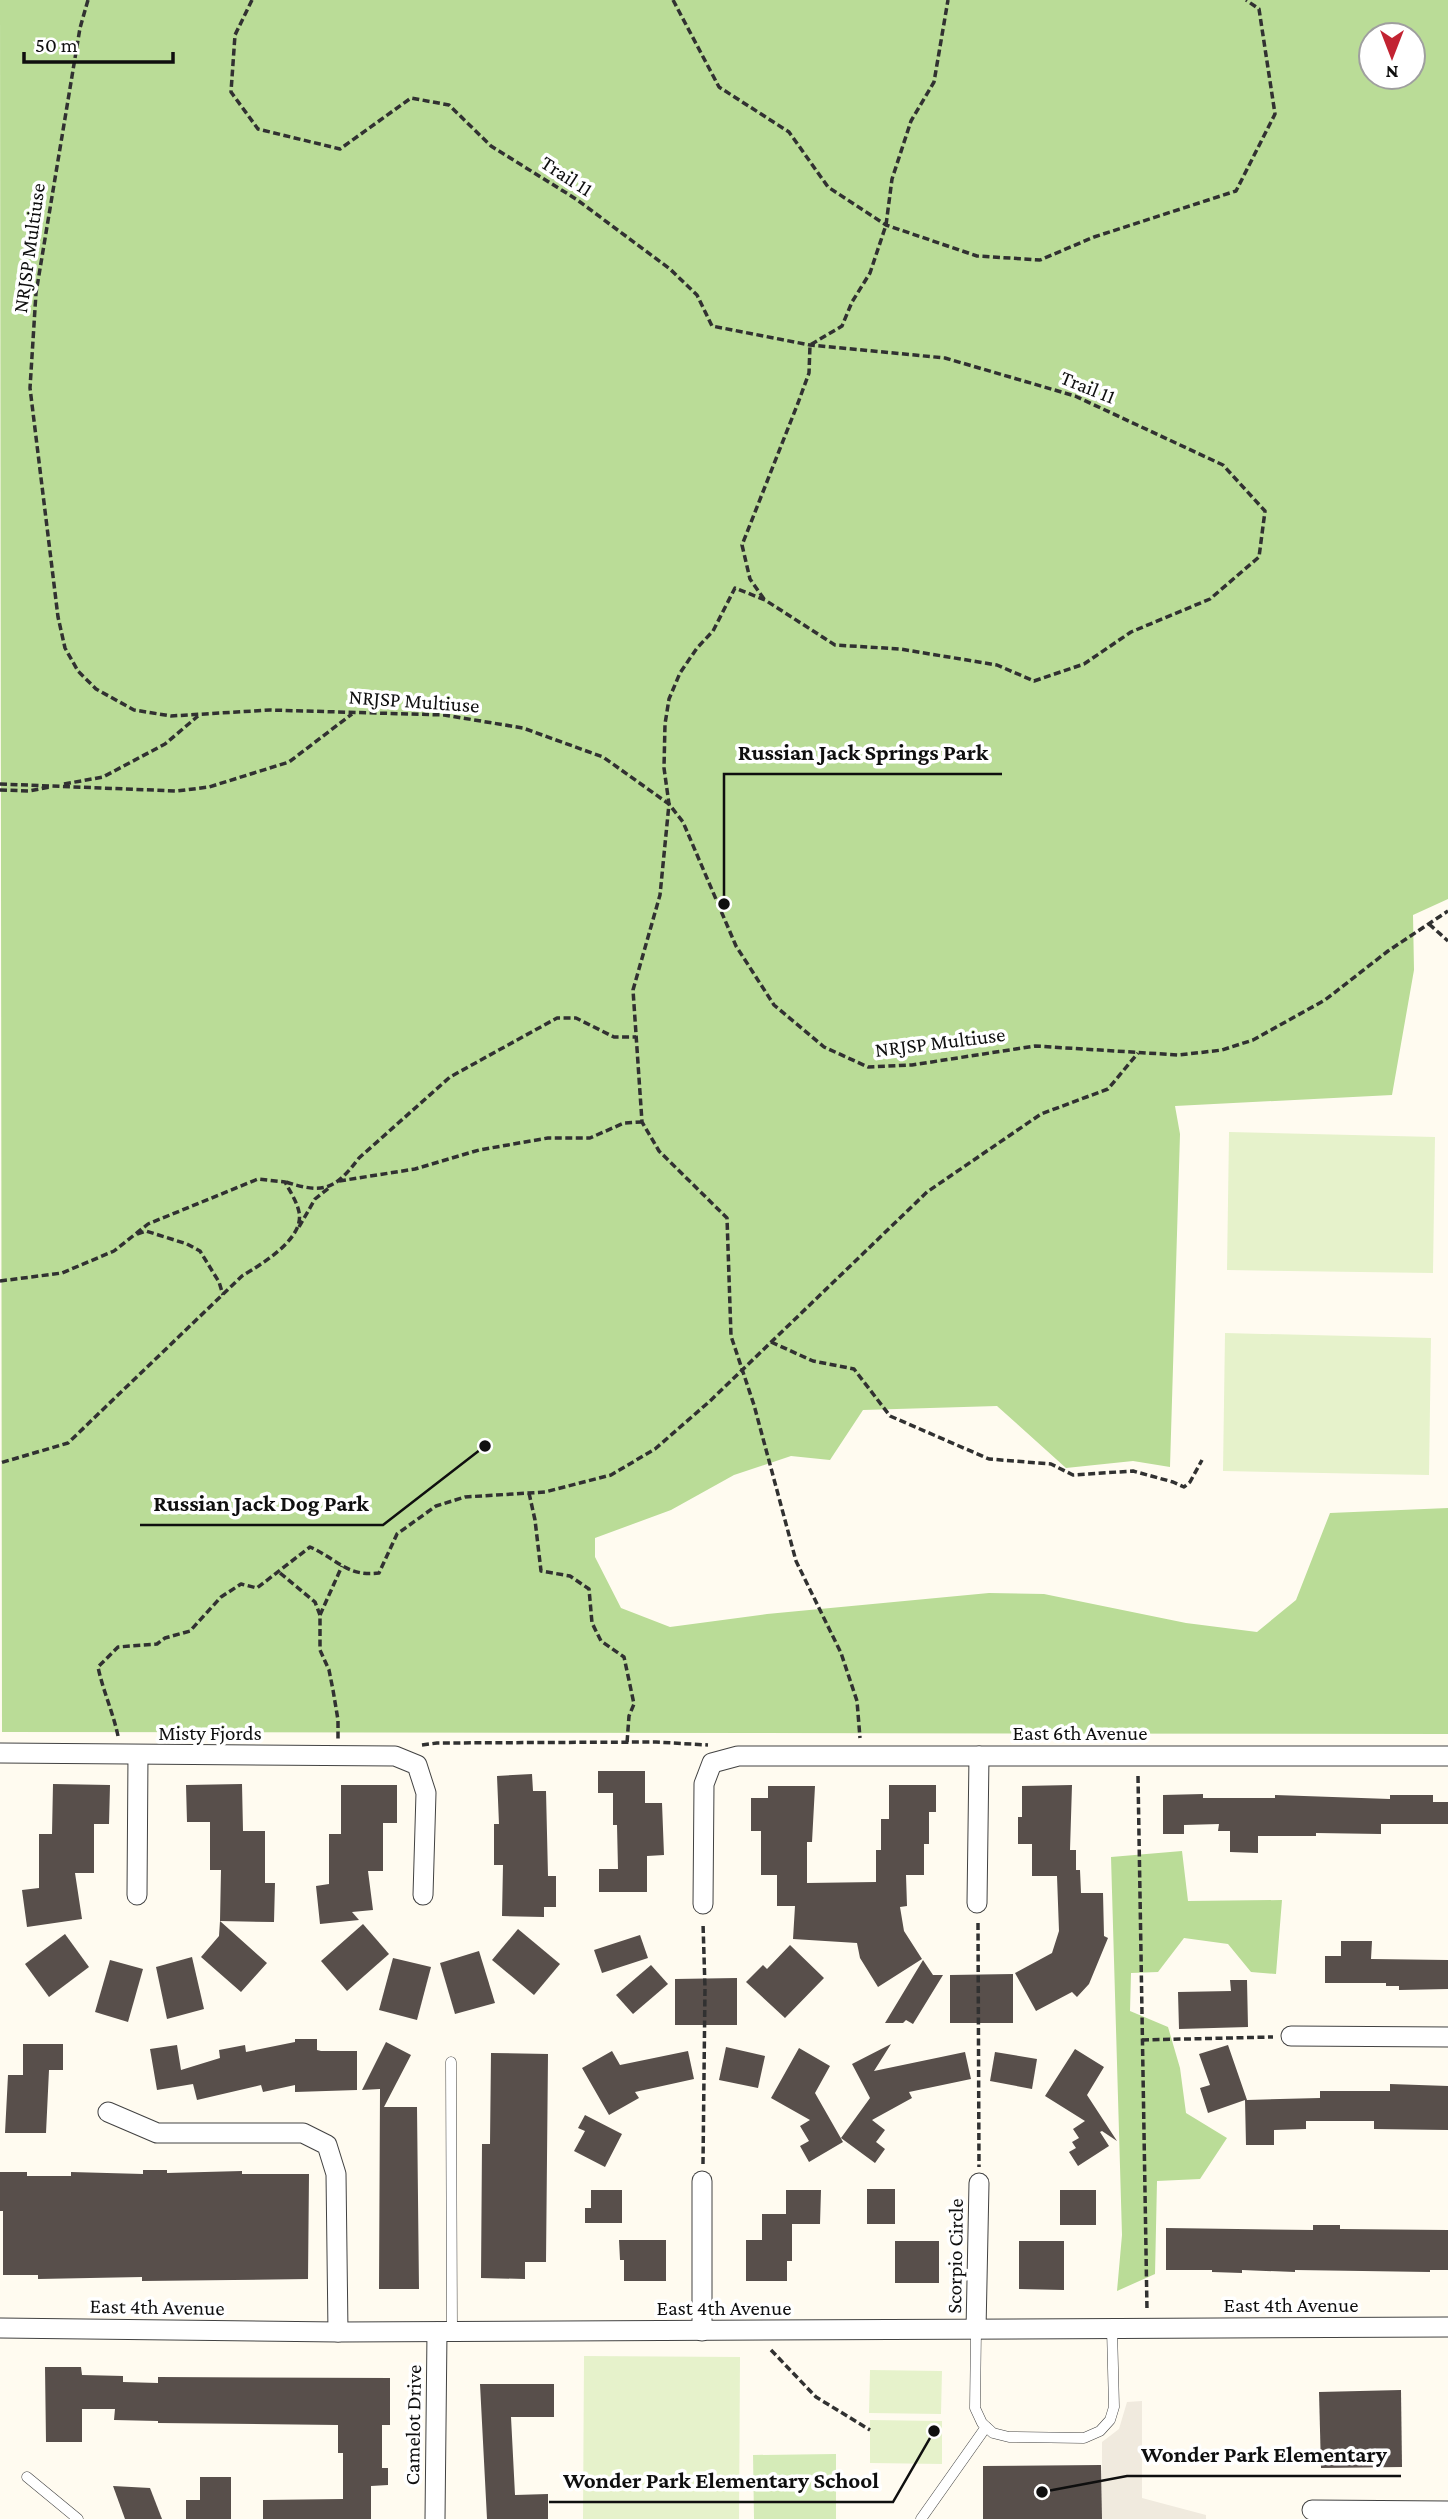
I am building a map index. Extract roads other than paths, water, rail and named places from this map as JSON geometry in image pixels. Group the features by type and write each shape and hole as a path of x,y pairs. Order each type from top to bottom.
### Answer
{"street":[{"name":"Misty Fjords","path":"0,1753 395,1756 417,1765 426,1793 424,1895"},
{"path":"132,1755 137,1895"},
{"name":"East 6th Avenue","path":"703,1904 704,1784 719,1761 738,1756 1448,1756"},
{"path":"977,1903 979,1756"},
{"path":"1291,2036 1448,2037"},
{"path":"108,2112 157,2133 303,2133 327,2145 336,2174 338,2332"},
{"path":"702,2181 702,2331"},
{"name":"Scorpio Circle","path":"976,2330 979,2183"},
{"name":"East 4th Avenue","path":"0,2328 444,2332 1448,2327"},
{"name":"Camelot Drive","path":"435,2519 444,2332"},
{"path":"1310,2514 1447,2514"}],"lane":[{"path":"444,2332 451,2062"},
{"path":"976,2330 975,2407 982,2423 993,2433 1009,2437 1084,2438 1100,2431 1110,2420 1114,2407 1112,2329"},
{"path":"921,2519 986,2427"},
{"path":"27,2477 78,2519"}],"place":[{"name":"Russian Jack Springs Park","path":"724,904"},
{"name":"Russian Jack Dog Park","path":"485,1446"},
{"name":"Wonder Park Elementary School","path":"934,2431"},
{"name":"Wonder Park Elementary","path":"1042,2492"}]}
